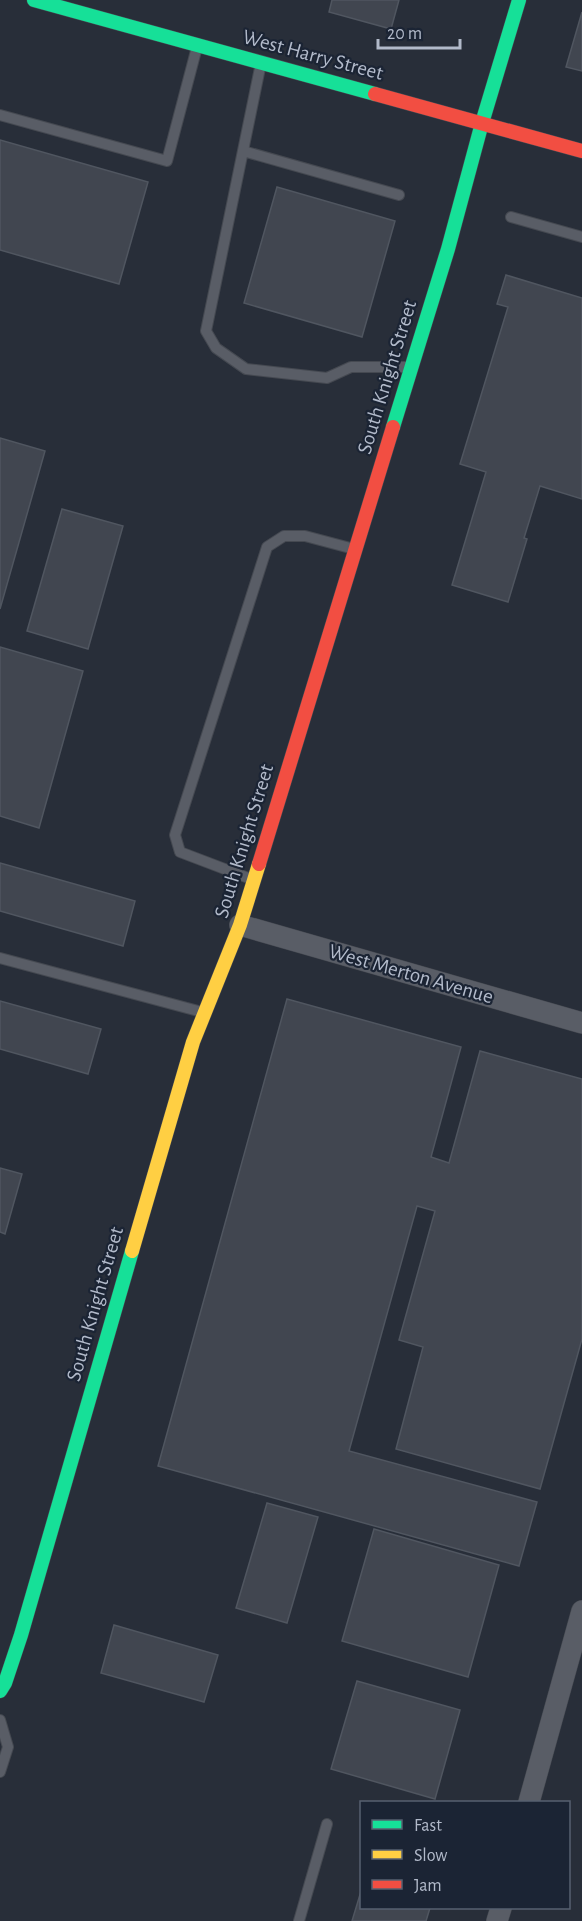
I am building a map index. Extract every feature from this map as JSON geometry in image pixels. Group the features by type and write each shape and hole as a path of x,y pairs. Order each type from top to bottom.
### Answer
{"street":[{"name":"West Harry Street","path":"34,0 97,13 261,63 582,151"},
{"name":"South Knight Street","path":"0,1691 5,1683 21,1635 193,1042 240,925 448,249 482,123 519,0"},
{"name":"West Merton Avenue","path":"240,925 582,1023"},
{"path":"531,1801 582,1611"}],"lane":[{"path":"0,115 167,160 198,45"},
{"path":"261,63 206,331 216,348 246,369 327,378 351,367 412,367"},
{"path":"243,151 399,195"},
{"path":"511,217 582,237"},
{"path":"254,880 180,852 175,835 267,547 284,536 305,536 356,549"},
{"path":"0,958 205,1013"},
{"path":"0,1720 8,1747 0,1772"},
{"path":"299,1921 327,1824"}],"building":[{"path":"332,0 399,0 391,29 329,12"},
{"path":"582,12 582,71 566,67"},
{"path":"0,140 148,182 119,284 0,250"},
{"path":"277,187 395,221 362,337 244,303"},
{"path":"506,275 582,298 582,499 540,486 508,602 452,585 486,472 460,464 508,307 497,304"},
{"path":"0,438 45,451 0,609"},
{"path":"62,509 123,526 88,649 27,631"},
{"path":"0,647 83,671 39,828 0,816"},
{"path":"0,863 135,901 123,946 0,911"},
{"path":"287,999 461,1047 431,1157 449,1163 480,1051 582,1079 582,1339 540,1489 396,1449 423,1347 399,1340 435,1211 417,1206 349,1451 537,1502 519,1566 158,1466"},
{"path":"0,1001 101,1029 88,1074 0,1049"},
{"path":"0,1168 22,1174 5,1234 0,1232"},
{"path":"267,1503 318,1517 287,1623 236,1608"},
{"path":"374,1529 499,1565 468,1677 342,1641"},
{"path":"114,1625 218,1655 204,1702 101,1673"},
{"path":"357,1681 460,1710 435,1799 331,1769"},
{"path":"360,1895 360,1909 430,1909 426,1921 352,1921"}],"traffic: fast":[{"path":"34,0 375,94"},
{"path":"393,427 448,249 482,123 519,0"},
{"path":"0,1691 5,1683 21,1635 132,1251"}],"traffic: slow":[{"path":"132,1251 193,1042 240,925 259,864"}],"traffic: jam":[{"path":"375,94 582,151"},
{"path":"259,864 393,427"}]}
